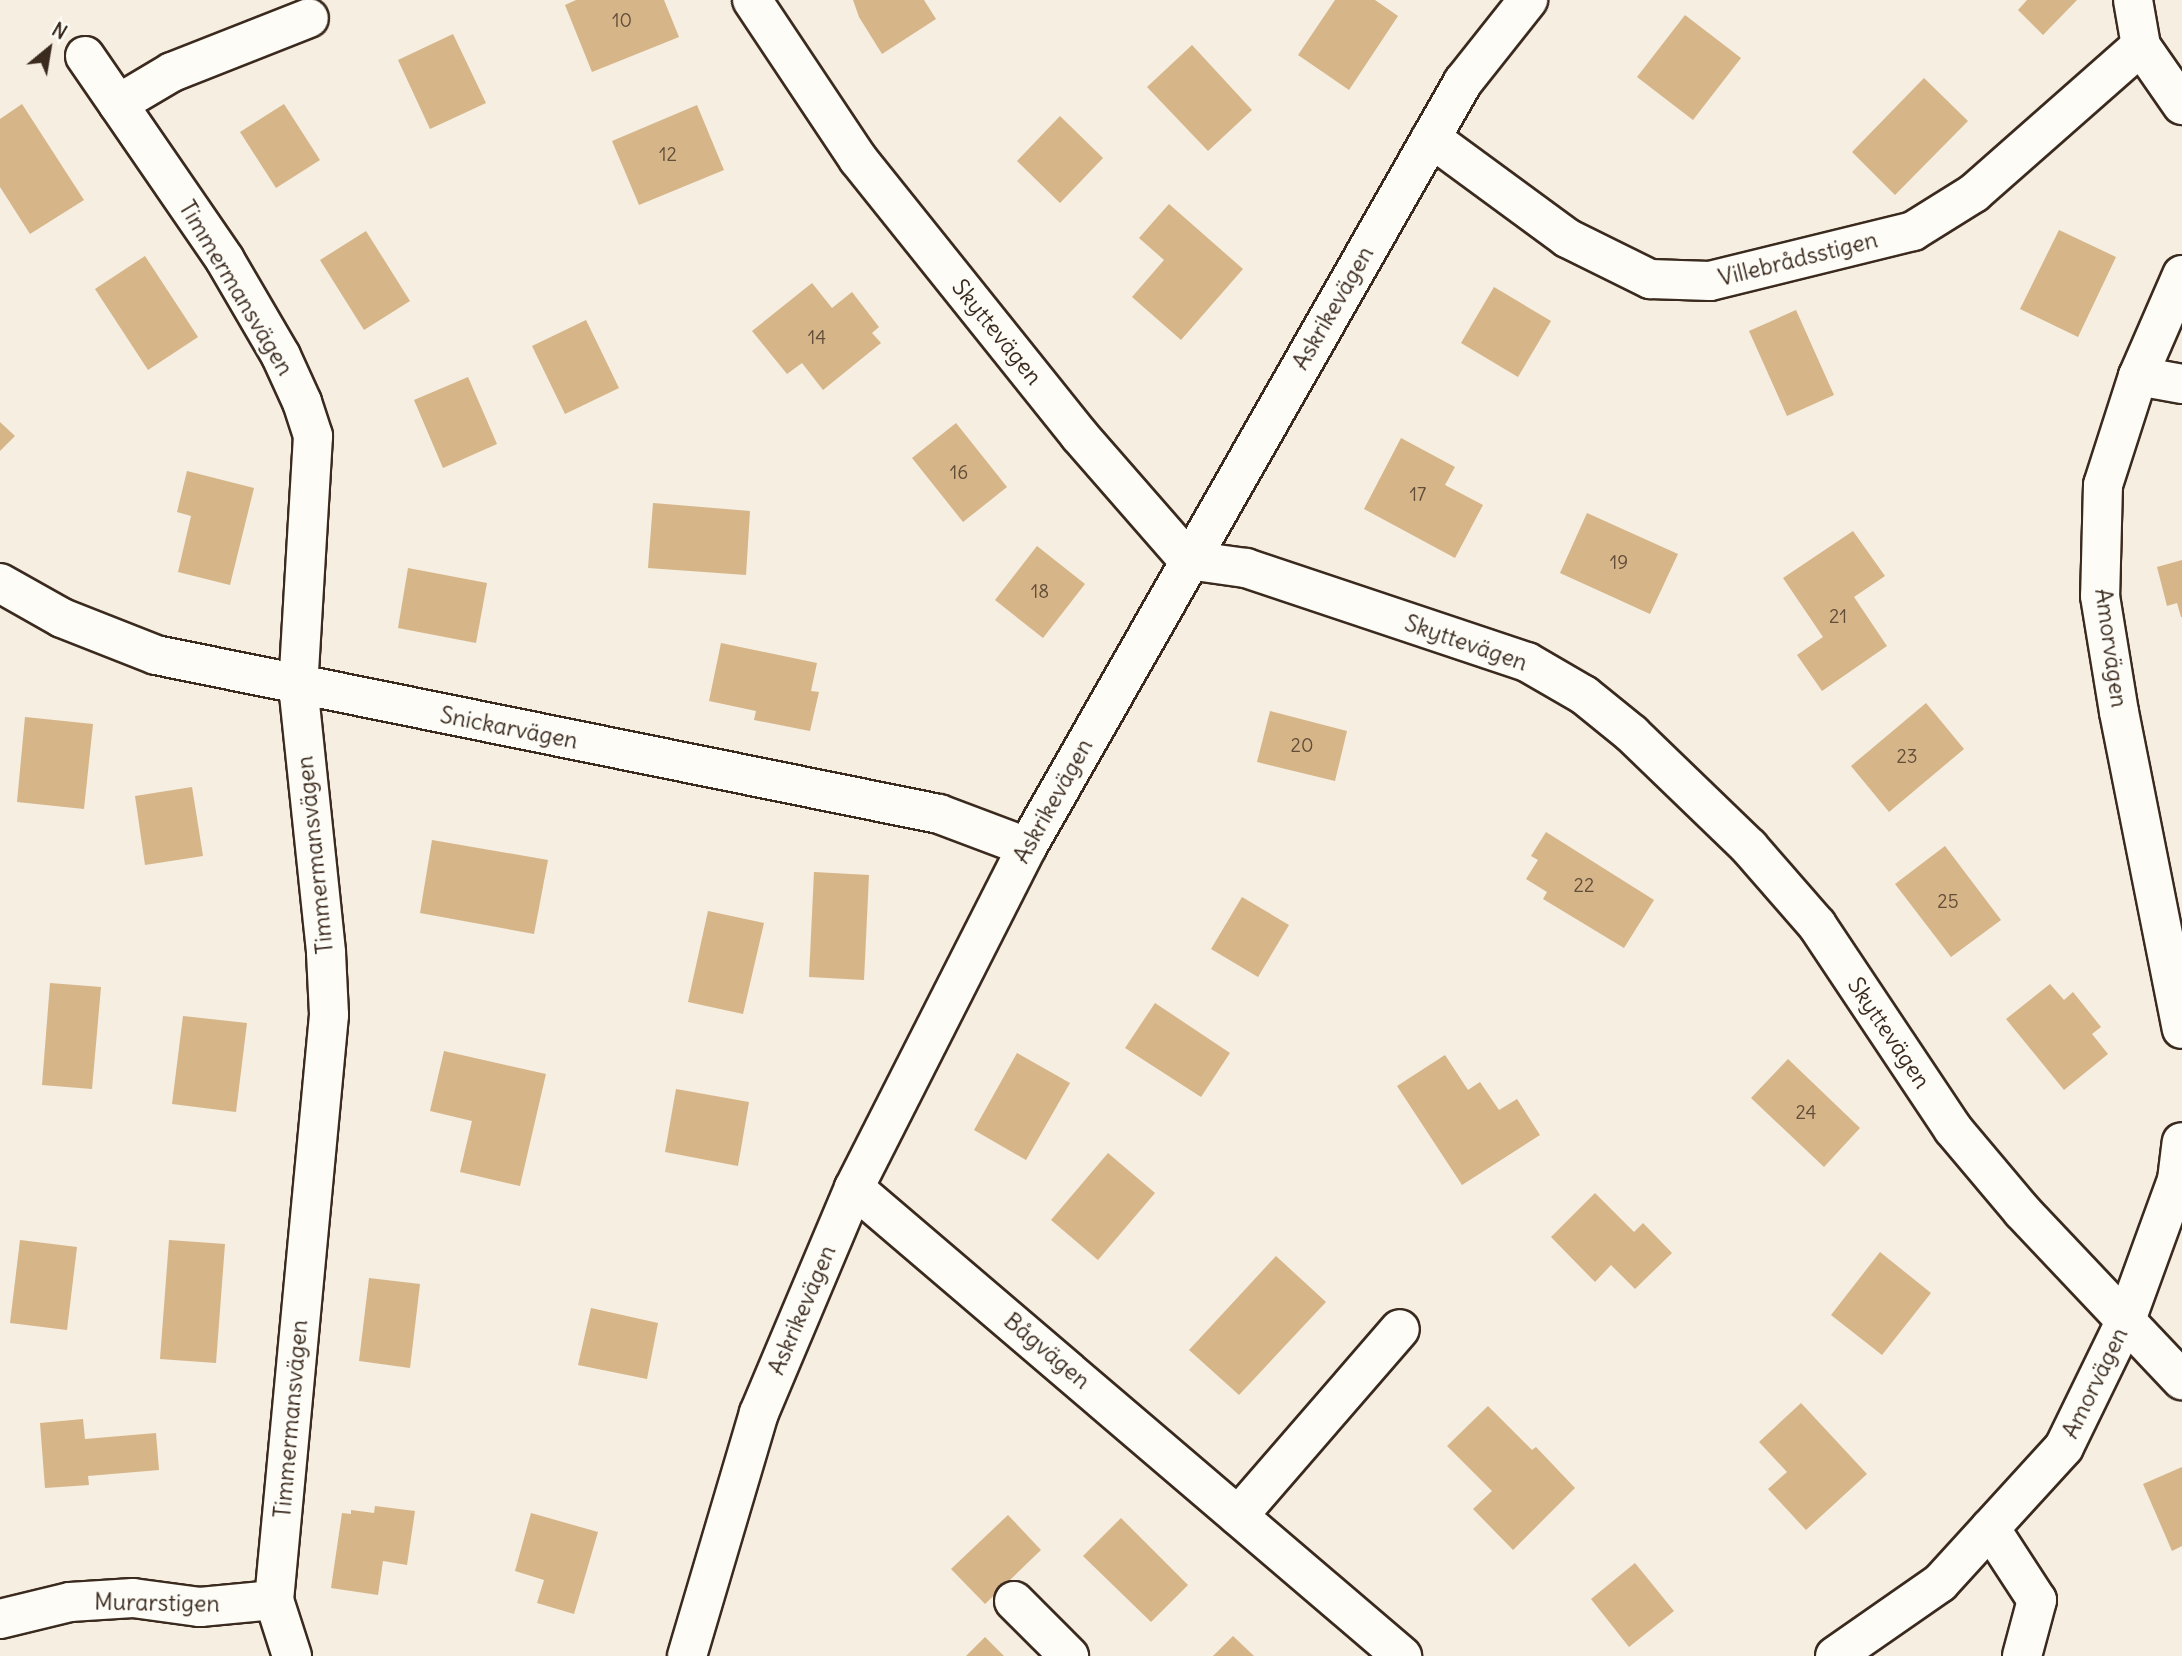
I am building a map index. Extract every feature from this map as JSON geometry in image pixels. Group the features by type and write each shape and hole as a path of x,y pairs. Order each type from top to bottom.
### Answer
{"street":[{"name":"Skyttevägen","path":"752,0 858,159 1079,435 1188,560 1246,568 1527,662 1584,695 1623,726 1748,846 1817,925 1953,1129 2022,1211 2182,1380"},
{"name":"Askrikevägen","path":"687,1656 759,1413 854,1188 1027,846 1463,82 1528,0"},
{"path":"2133,0 2141,46 2182,105"},
{"path":"118,104 172,72 309,18"},
{"name":"Villebrådsstigen","path":"1431,138 1567,238 1650,279 1710,281 1913,231 1974,193 2141,46"},
{"name":"Timmermansvägen","path":"85,56 225,260 281,356 302,402 313,436 298,685 326,953 329,1015 274,1600 292,1656"},
{"name":"Amorvägen","path":"2182,275 2138,376 2103,485 2100,596 2119,712 2182,1029"},
{"path":"2138,376 2182,384"},
{"name":"Snickarvägen","path":"0,583 62,618 156,655 939,814 1027,846"},
{"name":"Amorvägen","path":"1835,1656 1940,1583 2064,1447 2126,1320 2177,1180 2182,1142"},
{"name":"Bågvägen","path":"854,1188 1402,1656"},
{"path":"1238,1516 1400,1329"},
{"path":"1990,1528 2037,1600 2022,1656"},
{"name":"Murarstigen","path":"0,1619 70,1602 133,1598 200,1607 274,1600"},
{"path":"1014,1601 1069,1656"}],"building":[{"path":"576,0 664,0 679,37 592,72 565,5"},
{"path":"853,0 924,0 936,19 882,54 859,17"},
{"path":"1335,0 1375,0 1398,16 1349,90 1298,55"},
{"path":"2027,0 2077,0 2043,35 2018,10"},
{"path":"1685,15 1741,58 1693,120 1637,77"},
{"path":"453,34 486,103 430,129 398,60"},
{"path":"1192,45 1252,110 1208,151 1147,87"},
{"path":"1924,78 1968,121 1895,195 1852,152"},
{"path":"22,104 84,200 30,234 0,187 0,119"},
{"path":"284,104 320,160 276,188 240,132"},
{"path":"697,105 724,170 639,205 612,141"},
{"path":"1060,116 1103,158 1060,203 1017,161"},
{"path":"1169,204 1243,269 1181,340 1132,297 1164,260 1139,238"},
{"path":"2059,230 2116,257 2078,337 2020,309"},
{"path":"366,231 410,301 364,330 320,260"},
{"path":"145,256 198,337 148,370 95,289"},
{"path":"812,283 832,308 852,292 879,327 872,333 881,343 823,390 802,363 787,374 752,331"},
{"path":"1494,287 1551,321 1518,377 1461,343"},
{"path":"1796,310 1834,395 1787,416 1749,331"},
{"path":"586,320 619,388 565,414 532,346"},
{"path":"468,377 497,444 443,468 414,400"},
{"path":"0,422 15,436 0,451"},
{"path":"956,423 1007,487 963,522 912,458"},
{"path":"1401,438 1455,467 1445,485 1483,505 1455,558 1364,509"},
{"path":"187,471 254,488 230,585 178,572 191,516 177,512"},
{"path":"653,503 750,511 746,575 648,568"},
{"path":"1587,513 1678,554 1650,614 1560,573"},
{"path":"1853,531 1885,576 1854,597 1887,646 1822,691 1797,655 1823,637 1783,578"},
{"path":"1037,546 1085,584 1043,638 995,600"},
{"path":"2182,560 2181,617 2177,603 2167,606 2157,567"},
{"path":"408,568 487,583 476,643 398,628"},
{"path":"721,643 817,663 811,691 819,692 810,731 754,720 756,711 709,701"},
{"path":"1926,703 1964,749 1889,812 1851,766"},
{"path":"1270,711 1347,731 1335,781 1257,762"},
{"path":"25,717 93,724 84,809 17,802"},
{"path":"192,787 203,856 145,865 135,796"},
{"path":"1546,832 1654,900 1624,948 1543,899 1547,892 1526,879 1538,860 1531,856"},
{"path":"432,840 548,860 534,934 420,913"},
{"path":"1945,846 2001,920 1951,957 1895,884"},
{"path":"814,872 869,875 864,980 809,977"},
{"path":"1242,897 1289,925 1258,977 1211,949"},
{"path":"708,911 764,923 743,1014 688,1002"},
{"path":"50,983 101,987 92,1089 42,1085"},
{"path":"2050,984 2064,1000 2073,992 2101,1027 2092,1034 2108,1054 2064,1090 2006,1019"},
{"path":"1155,1003 1230,1053 1201,1097 1125,1048"},
{"path":"183,1016 247,1023 236,1112 172,1104"},
{"path":"444,1051 546,1074 520,1186 460,1172 472,1121 430,1111"},
{"path":"1017,1053 1070,1083 1026,1160 974,1130"},
{"path":"1445,1055 1468,1090 1480,1082 1499,1110 1517,1099 1540,1135 1462,1185 1397,1086"},
{"path":"1788,1059 1860,1128 1824,1167 1751,1098"},
{"path":"676,1089 749,1102 738,1166 665,1152"},
{"path":"1108,1153 1155,1193 1098,1260 1051,1220"},
{"path":"1595,1193 1634,1232 1643,1223 1672,1253 1635,1289 1611,1265 1595,1282 1551,1237"},
{"path":"20,1240 77,1247 67,1330 10,1323"},
{"path":"169,1240 225,1244 216,1363 160,1359"},
{"path":"1880,1252 1931,1293 1882,1355 1831,1315"},
{"path":"1276,1256 1326,1302 1239,1395 1189,1350"},
{"path":"369,1278 420,1284 410,1368 359,1361"},
{"path":"591,1308 658,1323 647,1379 578,1365"},
{"path":"1801,1403 1867,1474 1806,1530 1768,1489 1787,1472 1759,1442"},
{"path":"1488,1406 1532,1450 1536,1447 1575,1488 1513,1550 1473,1509 1492,1491 1447,1446"},
{"path":"83,1419 85,1439 156,1433 159,1470 88,1476 89,1485 45,1488 40,1423"},
{"path":"2182,1467 2182,1546 2172,1551 2143,1484"},
{"path":"375,1506 415,1511 407,1565 383,1561 378,1595 331,1588 342,1513 351,1514 351,1510 374,1513"},
{"path":"531,1513 598,1532 574,1614 537,1603 544,1580 515,1571"},
{"path":"1008,1515 1041,1550 985,1604 951,1569"},
{"path":"1121,1518 1188,1585 1151,1622 1083,1556"},
{"path":"1635,1563 1674,1611 1629,1647 1591,1599"},
{"path":"1233,1636 1254,1656 1213,1656"},
{"path":"985,1637 1004,1656 966,1656"}]}
